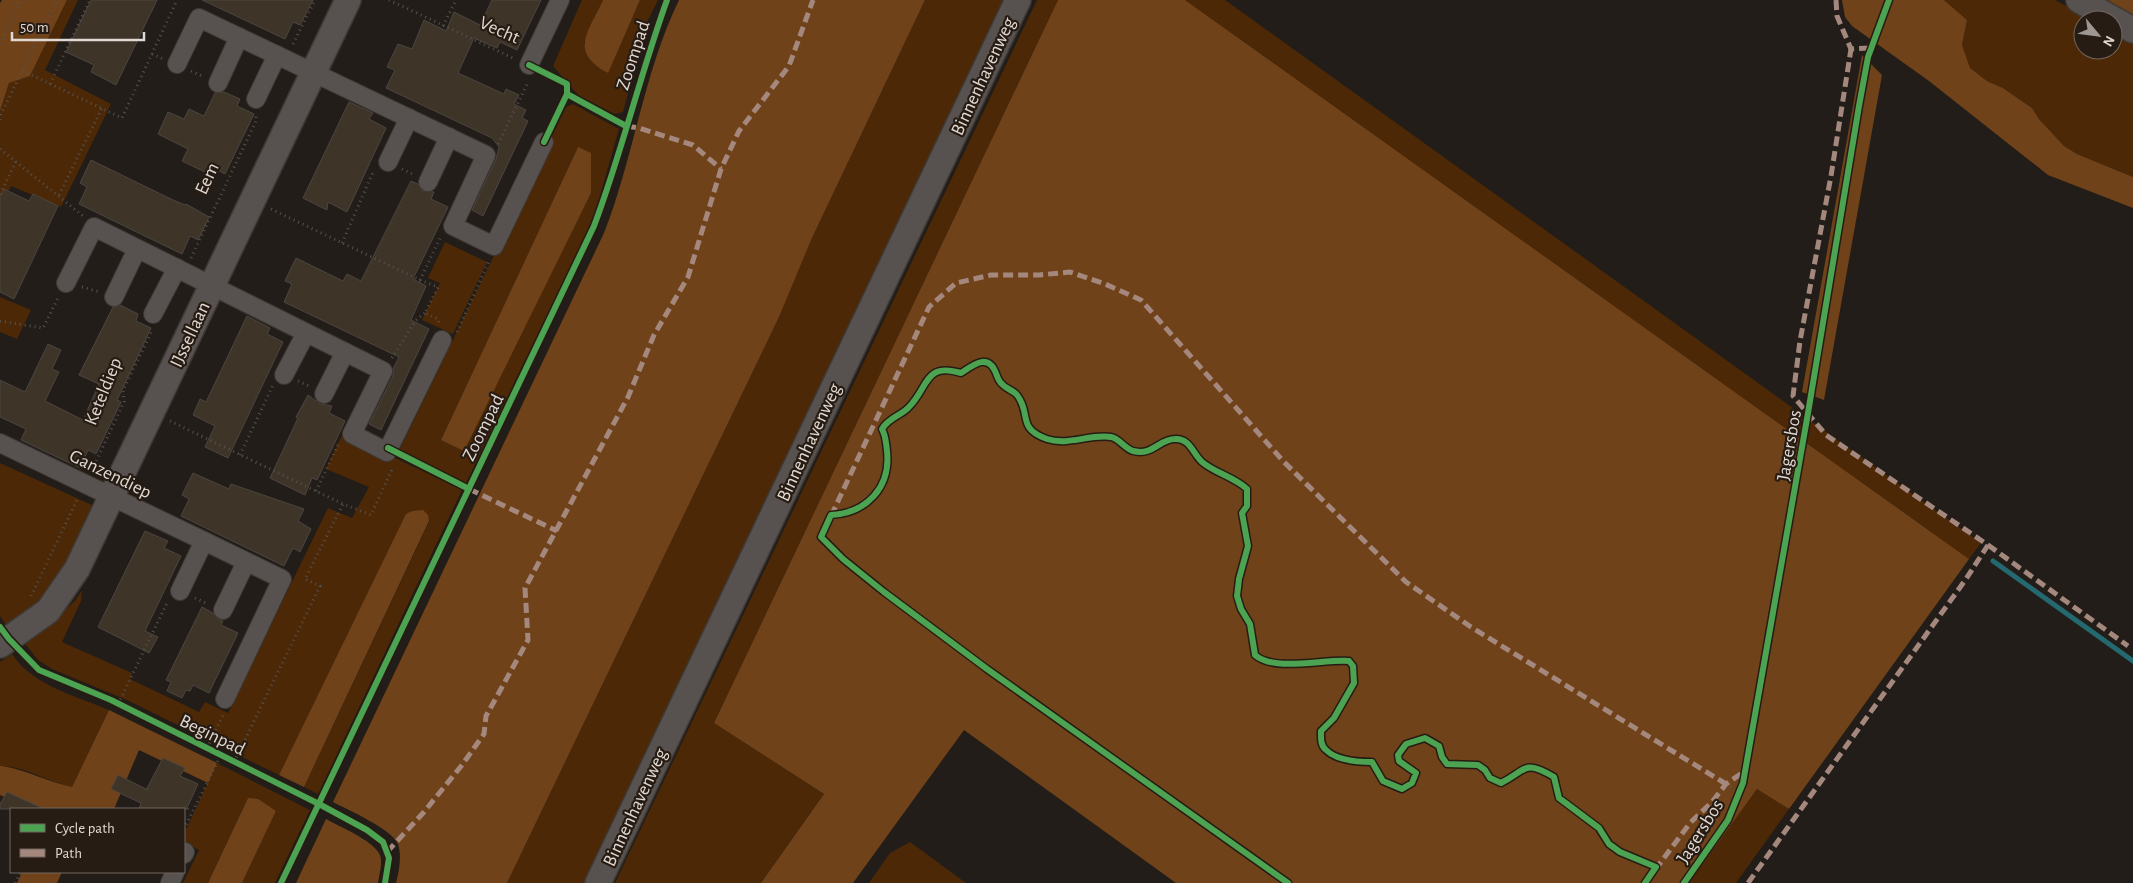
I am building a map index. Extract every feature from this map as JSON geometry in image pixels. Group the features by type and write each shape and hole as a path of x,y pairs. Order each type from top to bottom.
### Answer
{"street":[{"name":"IJssellaan","path":"0,645 48,611 77,568 348,0"},
{"name":"Vecht","path":"532,66 560,0"},
{"name":"Binnenhavenweg","path":"598,883 1018,0"},
{"path":"2079,0 2133,30"},
{"path":"177,64 199,18 486,155 452,226 494,246 544,142"},
{"path":"218,83 239,37"},
{"path":"256,99 281,57"},
{"path":"388,162 409,118"},
{"path":"428,182 449,137"},
{"path":"66,283 94,227 383,371 352,434 387,452 394,450 442,340"},
{"path":"114,296 138,248"},
{"path":"154,314 181,270"},
{"path":"284,375 306,333"},
{"path":"324,394 345,352"},
{"name":"Ganzendiep","path":"0,443 282,579 225,699"},
{"path":"180,591 204,541"},
{"path":"223,610 246,562"}],"path":[{"path":"0,44 22,0"},
{"path":"0,120 1,114 57,0"},
{"path":"50,84 90,0"},
{"path":"23,71 122,118 176,0"},
{"path":"281,57 315,0"},
{"path":"443,26 456,0"},
{"path":"152,54 218,83"},
{"path":"486,155 496,146 532,66"},
{"path":"59,195 102,108"},
{"path":"0,149 59,195 94,227"},
{"path":"0,194 16,161"},
{"path":"342,243 376,164 388,162 428,182"},
{"path":"253,200 438,287 425,313 416,320 383,371"},
{"path":"420,280 441,235 452,226"},
{"path":"425,313 438,319 442,340 451,345 486,273 494,246"},
{"path":"0,321 44,328 66,283 114,296"},
{"path":"240,455 275,381 284,375 324,394"},
{"path":"152,412 316,492 371,515 394,450"},
{"path":"316,492 339,441 352,434"},
{"path":"29,600 85,484"},
{"path":"234,762 320,586 305,579 343,504"},
{"path":"118,704 172,594 180,591 223,610"},
{"path":"207,748 227,707 225,699"},
{"path":"111,700 126,708"},
{"path":"185,827 221,755"},
{"path":"1726,784 1740,791"}],"shaded area":[{"path":"2,0 67,0 30,76 9,83 0,111 0,3"},
{"path":"67,0 78,0 45,70 111,104 61,207 11,186 0,208 0,111 9,83 30,76"},
{"path":"582,0 603,0 584,43 607,73 640,0 658,0 647,22 623,112 615,114 579,96 553,66"},
{"path":"603,0 640,0 608,73 588,57 585,49 588,31"},
{"path":"679,0 925,0 812,238 779,317 507,883 396,883 400,853 394,838 379,826 333,802 604,233 623,175 656,57"},
{"path":"925,0 1006,0 588,883 507,883 779,317 812,238"},
{"path":"1037,0 1058,0 714,723 824,794 761,883 615,883"},
{"path":"1058,0 1185,0 1969,559 1789,809 1757,789 1689,883 1176,883 964,730 853,883 761,883 824,794 714,723"},
{"path":"1185,0 1225,0 1981,543 1969,559"},
{"path":"1842,0 1944,0 1967,20 1962,45 1970,68 1987,81 2003,88 2032,108 2039,119 2064,146 2077,154 2133,177 2133,208 2048,175 1929,81 1852,26 1845,17"},
{"path":"1944,0 2055,0 2074,10 2073,60 2123,60 2123,36 2133,42 2133,177 2077,154 2064,146 2039,119 2032,108 2003,88 1987,81 1970,68 1962,45 1967,20"},
{"path":"2105,0 2133,0 2133,15"},
{"path":"1862,55 1882,75 1824,400 1802,392"},
{"path":"573,104 619,129 594,217 466,483 399,451 566,107","holes":["578,147 591,193 557,258 441,440"]},
{"path":"578,147 591,153 591,193 464,451 441,440"},
{"path":"445,242 487,262 453,334 422,320 440,283 428,278"},
{"path":"0,297 31,310 17,339 0,332"},
{"path":"343,433 462,490 318,794 304,787 429,522 412,511 406,515 279,775 129,701 52,669 38,660 25,644 75,601 82,590 81,601 62,642 132,673 130,679 199,712 205,702 228,713 328,508 352,518 369,487 326,469"},
{"path":"0,463 94,506 70,557 58,575 37,602 8,628 0,616"},
{"path":"423,510 428,515 429,521 304,787 279,775 406,514 412,511"},
{"path":"12,654 21,665 43,682 109,710 72,787 27,771 0,766 0,662"},
{"path":"109,710 217,763 208,783 139,750 114,808 30,808 0,795 0,766 20,770 72,787"},
{"path":"217,763 310,810 275,883 242,883 276,811 248,798 208,883 183,883 199,850 185,843 185,832"},
{"path":"1757,789 1789,809 1736,883 1689,883"},
{"path":"248,798 258,799 276,811 242,883 208,883"},
{"path":"326,819 364,839 376,849 380,855 381,862 378,883 296,883"},
{"path":"910,842 966,883 869,883 890,853"},
{"path":"22,873 62,873 57,883 17,883"}],"building":[{"path":"91,0 157,0 116,85 91,72 94,65 66,52"},
{"path":"202,0 313,0 300,25 293,22 285,39"},
{"path":"492,0 541,0 517,50 500,42 497,48 474,38 458,73 504,94 506,89 519,95 514,104 526,110 522,118 528,121 483,216 472,210 496,159 499,147 492,138 386,88 395,70 387,67 398,44 412,49 424,20 446,31 454,12 480,25"},
{"path":"224,92 240,99 237,106 254,114 225,174 212,167 209,174 182,161 188,149 158,134 168,112 184,119 189,109 204,116 215,93"},
{"path":"349,102 373,113 369,119 386,128 347,212 328,202 327,210 303,198"},
{"path":"91,160 173,200 186,204 209,217 198,240 190,236 182,254 79,204 87,187 80,183"},
{"path":"411,181 418,184 423,191 434,192 431,199 448,207 413,279 426,286 411,320 429,329 381,430 369,424 393,376 393,369 399,357 284,302 292,284 285,281 296,258 343,281 347,274 361,281"},
{"path":"4,189 29,201 33,194 58,206 14,299 0,292 0,197"},
{"path":"120,305 138,314 136,321 151,328 117,400 121,402 96,454 88,450 80,468 21,440 26,429 0,417 0,380 25,392 48,344 61,350 52,369 59,372 45,401 83,420 99,384 79,375 113,307"},
{"path":"247,316 270,328 267,334 283,342 228,458 205,447 215,426 193,415 200,399 206,402"},
{"path":"308,395 320,404 332,406 329,413 345,421 317,480 312,478 305,495 270,478 298,418 296,417"},
{"path":"193,473 229,489 231,484 304,509 298,521 311,529 300,552 293,548 284,566 181,516 189,499 182,495"},
{"path":"145,531 168,541 164,548 181,556 145,631 158,637 149,653 98,627"},
{"path":"202,607 223,621 221,625 238,633 209,693 193,685 190,691 186,690 182,698 167,691 171,682 166,680"},
{"path":"163,758 185,768 180,776 198,784 187,808 189,809 139,808 141,803 111,789 118,775 148,790 147,788"},
{"path":"7,792 42,808 0,809 0,804"}],"waterway":[{"path":"1993,561 2133,661"}],"marked path":[{"path":"387,852 424,812 484,734 486,716 528,640 525,588 628,397 654,335 688,277 721,169 739,131 789,66 813,0"},
{"path":"1836,0 1837,16 1851,49 1871,48"},
{"path":"1748,883 1966,579 1988,545 1826,435 1793,396 1800,341 1831,176 1851,49"},
{"path":"626,126 639,128 693,145 721,169"},
{"path":"831,516 929,307 956,283 991,275 1039,275 1070,272 1105,284 1141,300 1283,461 1406,582 1471,627 1726,784"},
{"path":"469,489 557,531"},
{"path":"1988,545 2128,646"},
{"path":"1655,870 1690,823 1712,802 1726,784 1745,771"}],"cycle path":[{"name":"Zoompad","path":"281,883 594,226 667,0"},
{"name":"Jagersbos","path":"1684,883 1728,820 1743,783 1868,57 1889,0"},
{"path":"529,65 567,84 567,94 544,142"},
{"path":"567,94 626,126"},
{"path":"1288,883 987,669 884,592 843,559 821,537 831,515 856,509 874,496 881,487 887,464 886,440 882,429 888,422 909,407 929,378 934,374 949,370 961,373 979,363 988,363 992,366 1001,383 1017,395 1024,408 1026,420 1031,430 1047,439 1071,441 1095,437 1111,437 1117,439 1130,450 1140,452 1169,440 1180,439 1184,441 1202,462 1247,489 1247,506 1242,513 1248,546 1239,579 1237,596 1241,609 1250,624 1255,655 1263,660 1274,663 1299,664 1349,661 1353,666 1354,683 1334,718 1321,731 1322,743 1326,750 1341,758 1372,762 1383,781 1402,789 1412,783 1416,773 1399,761 1398,755 1406,744 1425,738 1439,746 1442,757 1447,764 1478,765 1485,770 1490,778 1501,783 1526,768 1544,772 1554,777 1559,798 1599,828 1609,844 1620,852 1656,867 1645,883"},
{"path":"388,448 469,489"},
{"name":"Beginpad","path":"0,627 39,670 111,700 367,830 383,842 389,858 385,883"}]}
